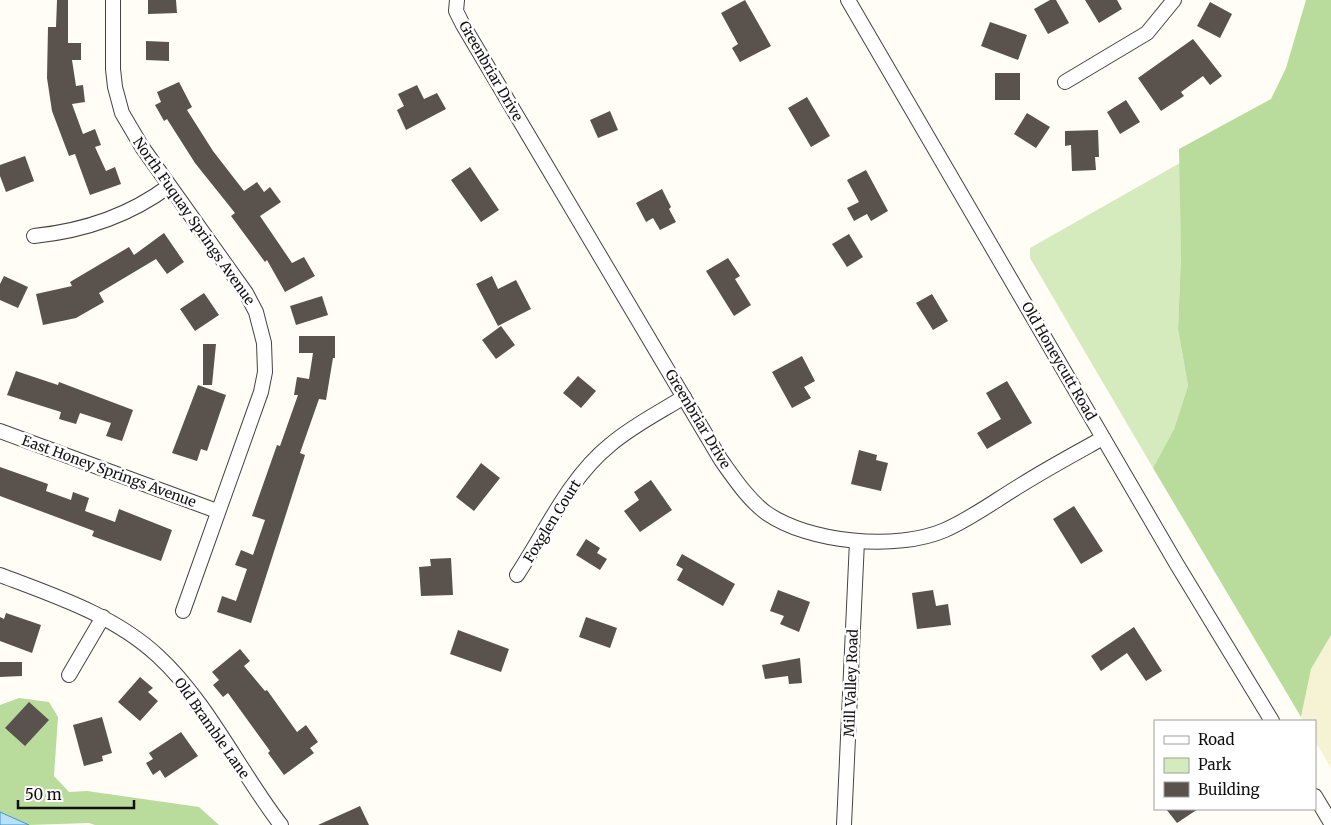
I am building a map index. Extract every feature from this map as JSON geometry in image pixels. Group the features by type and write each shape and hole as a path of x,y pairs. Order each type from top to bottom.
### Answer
{"street":[{"name":"North Fuquay Springs Avenue","path":"113,0 113,69 115,87 122,113 168,186 246,293 256,312 264,343 265,372 261,392 183,610"},
{"name":"Greenbriar Drive","path":"457,0 456,11 463,25 684,397 737,483 765,512 797,528 820,536 857,541 905,539 944,530 1103,438"},
{"name":"Old Honeycutt Road","path":"848,0 1103,438 1271,720"},
{"path":"1065,82 1147,33 1174,0"},
{"path":"34,236 80,229 124,213 168,186"},
{"name":"Foxglen Court","path":"517,575 545,532 569,489 598,455 611,444 684,397"},
{"name":"East Honey Springs Avenue","path":"0,431 218,511"},
{"name":"Mill Valley Road","path":"844,825 857,541"},
{"name":"Old Bramble Lane","path":"0,576 103,617 152,650 178,677 198,702 281,825"},
{"path":"69,676 103,617"},
{"path":"1316,798 1331,824"}],"shaded area":[{"path":"1331,635 1331,768 1316,743 1316,720 1302,720 1301,717 1311,669"}],"green space":[{"path":"1306,0 1331,0 1331,635 1311,669 1301,717 1153,468 1174,429 1188,386 1178,329 1181,256 1179,149 1271,99 1286,68"},
{"path":"1180,163 1181,256 1178,329 1188,386 1174,429 1153,468 1030,258 1030,248"},
{"path":"19,698 49,702 58,717 54,776 69,792 87,791 199,807 219,825 95,825 89,823 29,825 0,812 0,705"}],"water":[{"path":"0,812 29,825 0,825"}],"building":[{"path":"57,0 68,0 68,43 81,43 81,60 72,60 76,86 83,85 85,102 72,104 83,134 95,129 101,145 95,147 106,171 115,167 121,184 90,195 75,154 69,156 52,111 47,78 48,27 56,27"},
{"path":"148,0 176,0 177,13 148,14"},
{"path":"745,0 771,46 740,62 732,48 738,44 721,13"},
{"path":"1050,0 1056,0 1069,23 1048,34 1034,9"},
{"path":"1085,0 1117,0 1122,9 1099,23"},
{"path":"1210,2 1232,14 1220,38 1197,26"},
{"path":"990,22 1027,35 1018,60 981,46"},
{"path":"1193,39 1222,76 1210,85 1203,76 1181,92 1184,96 1161,111 1138,78"},
{"path":"146,41 169,42 169,61 146,60"},
{"path":"995,73 1020,73 1020,100 995,100"},
{"path":"179,82 192,107 187,110 213,151 244,191 257,182 264,192 270,187 281,202 260,216 292,263 304,257 315,276 285,292 267,260 265,262 231,216 235,213 195,163 167,119 164,121 155,105 161,102 157,92"},
{"path":"417,85 424,99 437,93 446,109 406,130 397,110 404,106 398,94"},
{"path":"807,97 830,136 811,147 788,108"},
{"path":"1126,100 1140,122 1120,134 1107,112"},
{"path":"610,111 618,130 598,138 590,120"},
{"path":"1027,113 1050,127 1036,148 1014,134"},
{"path":"1098,130 1099,157 1095,157 1096,170 1072,171 1071,145 1065,146 1065,131"},
{"path":"25,156 34,181 6,192 0,176 0,165"},
{"path":"470,167 499,210 481,222 451,180"},
{"path":"866,170 888,211 871,221 867,214 854,221 847,208 859,202 847,180"},
{"path":"662,189 676,222 660,230 653,218 646,222 636,203"},
{"path":"164,233 184,262 167,274 156,259 99,293 104,302 76,318 43,325 36,294 72,286 70,282 129,247 134,255"},
{"path":"849,234 863,257 847,267 832,244"},
{"path":"728,258 740,276 735,279 751,305 734,316 706,271"},
{"path":"4,276 28,287 18,308 0,300 0,284"},
{"path":"492,276 498,289 516,280 531,309 498,326 476,284"},
{"path":"204,293 219,315 195,331 180,309"},
{"path":"932,294 948,321 933,330 916,303"},
{"path":"322,296 328,315 296,325 290,306"},
{"path":"501,326 515,345 496,359 482,340"},
{"path":"299,336 335,336 335,358 333,358 326,400 319,399 300,453 305,455 251,623 217,612 222,596 236,601 247,569 235,565 241,550 253,555 265,520 252,516 277,445 280,446 298,395 294,395 297,377 309,379 313,353 299,353"},
{"path":"203,344 216,344 212,385 203,385"},
{"path":"802,356 815,381 804,387 811,398 792,408 772,372"},
{"path":"16,371 58,385 59,382 133,410 122,441 106,436 111,423 80,413 76,424 59,419 61,412 7,395"},
{"path":"578,376 596,391 581,408 563,393"},
{"path":"1007,381 1032,423 987,449 977,433 1001,419 986,393"},
{"path":"198,385 226,395 207,451 201,449 197,461 172,453"},
{"path":"859,450 877,455 876,460 888,463 881,491 851,484"},
{"path":"481,463 500,478 474,511 456,497"},
{"path":"0,467 48,484 46,491 71,500 73,492 89,498 85,511 115,522 119,509 172,530 161,561 92,536 94,531 0,496"},
{"path":"651,480 672,510 640,532 624,511 639,500 634,492"},
{"path":"1074,506 1103,551 1081,564 1053,519"},
{"path":"586,539 600,548 597,553 607,559 600,570 576,555"},
{"path":"682,554 735,584 723,606 677,580 683,569 676,565"},
{"path":"451,558 453,595 421,596 419,567 431,566 430,559"},
{"path":"778,590 810,602 799,632 780,624 784,616 770,611"},
{"path":"933,590 936,606 948,604 951,625 917,629 912,593"},
{"path":"6,613 41,625 32,653 0,641 0,617 4,619"},
{"path":"586,617 617,628 610,648 579,637"},
{"path":"1134,627 1162,671 1146,681 1127,653 1101,671 1091,656"},
{"path":"458,630 509,649 501,672 450,654"},
{"path":"240,649 250,661 244,666 265,691 267,690 297,732 306,725 318,742 310,748 314,753 284,775 268,753 270,751 228,693 223,697 213,685 219,680 212,672"},
{"path":"800,658 802,683 789,684 788,676 765,679 762,665"},
{"path":"0,662 22,662 22,676 0,677"},
{"path":"140,677 153,688 148,692 158,701 140,721 118,702"},
{"path":"29,702 49,720 25,746 5,728"},
{"path":"102,717 112,753 102,756 103,761 84,766 73,725"},
{"path":"181,732 198,756 165,778 160,770 153,775 146,763 153,759 149,753"},
{"path":"360,806 369,825 318,825"},
{"path":"1167,810 1196,810 1177,823"}]}
